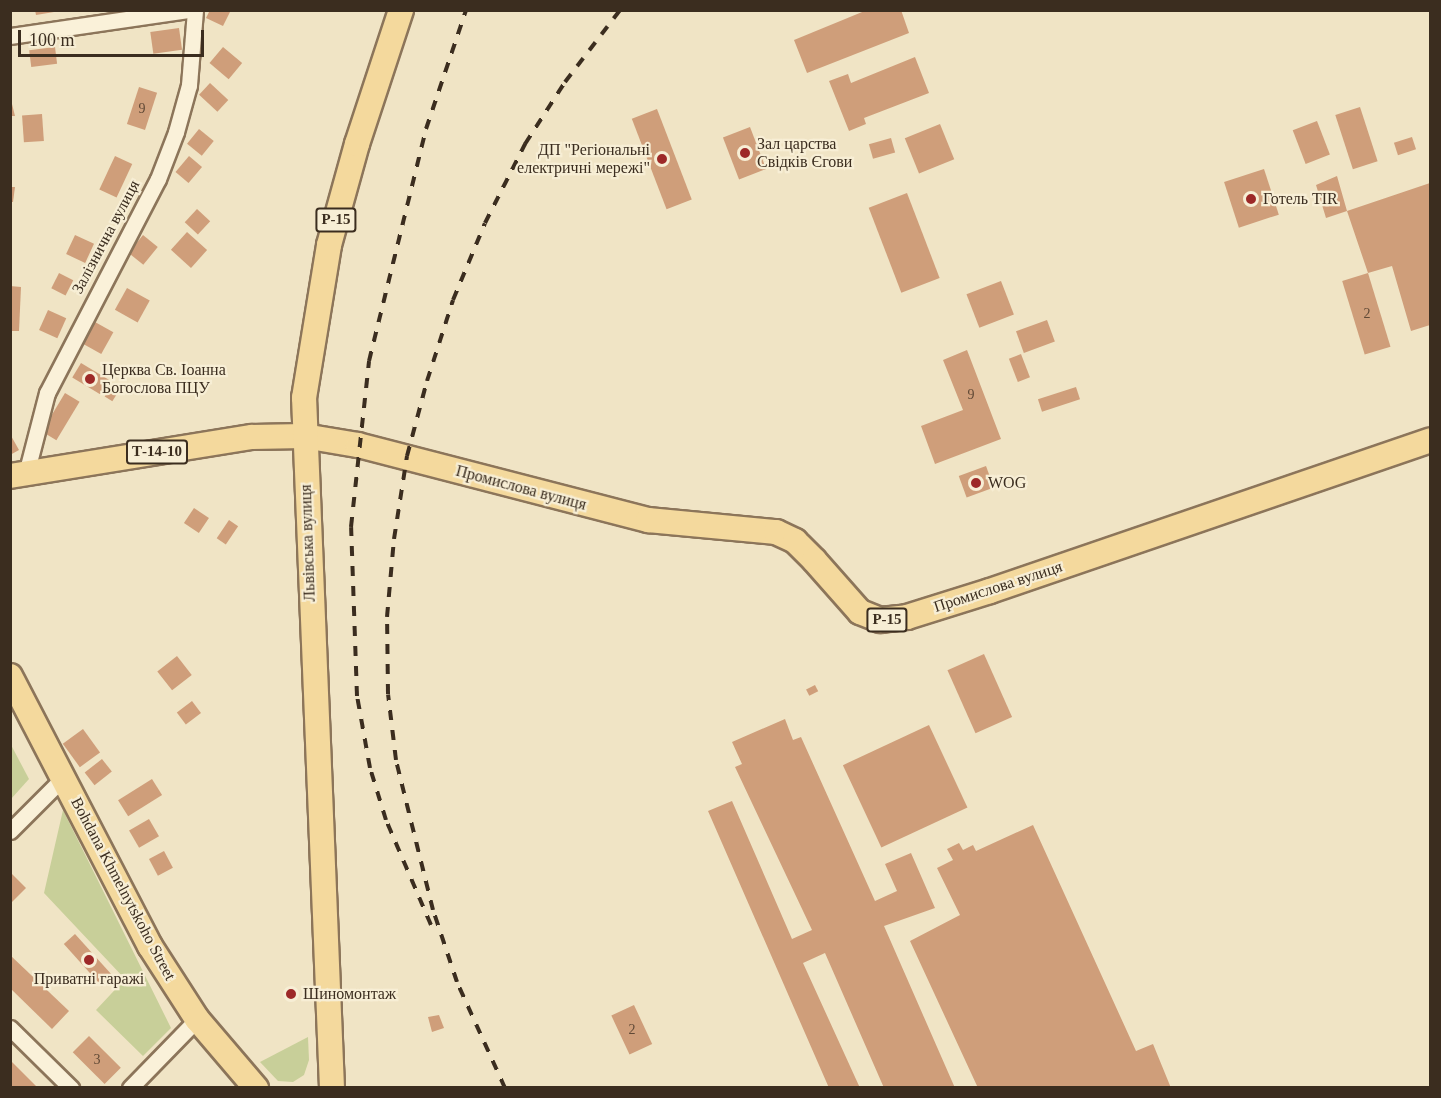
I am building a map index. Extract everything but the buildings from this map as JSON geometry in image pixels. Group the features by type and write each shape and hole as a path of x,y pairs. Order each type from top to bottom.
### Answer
{"main road":[{"name":"Львівська вулиця","path":"327,1083 304,398 329,245 357,144 401,10"},
{"name":"Т-14-10","path":"18,475 252,437 304,436"},
{"name":"Промислова вулиця","path":"304,436 407,456 579,504 648,520 776,532 795,541 860,612 880,620 907,617 990,591 1431,440"},
{"name":"Bohdana Khmelnytskoho Street","path":"10,676 150,946 197,1019 256,1088"}],"street":[{"path":"10,36 189,10"},
{"name":"Залізнична вулиця","path":"18,475 47,393 158,179 176,132 189,85 195,10"},
{"path":"10,831 64,777"},
{"path":"130,1088 197,1019"},
{"path":"10,1028 71,1088"}],"green space":[{"path":"10,743 29,779 11,799 10,799"},
{"path":"63,810 171,1028 143,1056 96,1010 125,979 44,893"},
{"path":"308,1037 309,1060 304,1075 293,1082 278,1081 260,1062"}],"railway":[{"path":"431,925 386,820 370,768 357,696 351,527 369,361 426,129 466,10"},
{"path":"505,1088 457,982 433,910 396,760 388,694 387,617 394,539 407,456 427,381 453,300 485,223 525,144 565,82 620,10"}],"place":[{"name":"Зал царства Свідків Єгови","path":"745,153"},
{"name":"ДП \"Регіональні електричні мережі\"","path":"662,159"},
{"name":"Готель TIR","path":"1251,199"},
{"name":"Церква Св. Іоанна Богослова ПЦУ","path":"90,379"},
{"name":"WOG","path":"976,483"},
{"name":"Приватні гаражі","path":"89,960"},
{"name":"Шиномонтаж","path":"291,994"}]}
